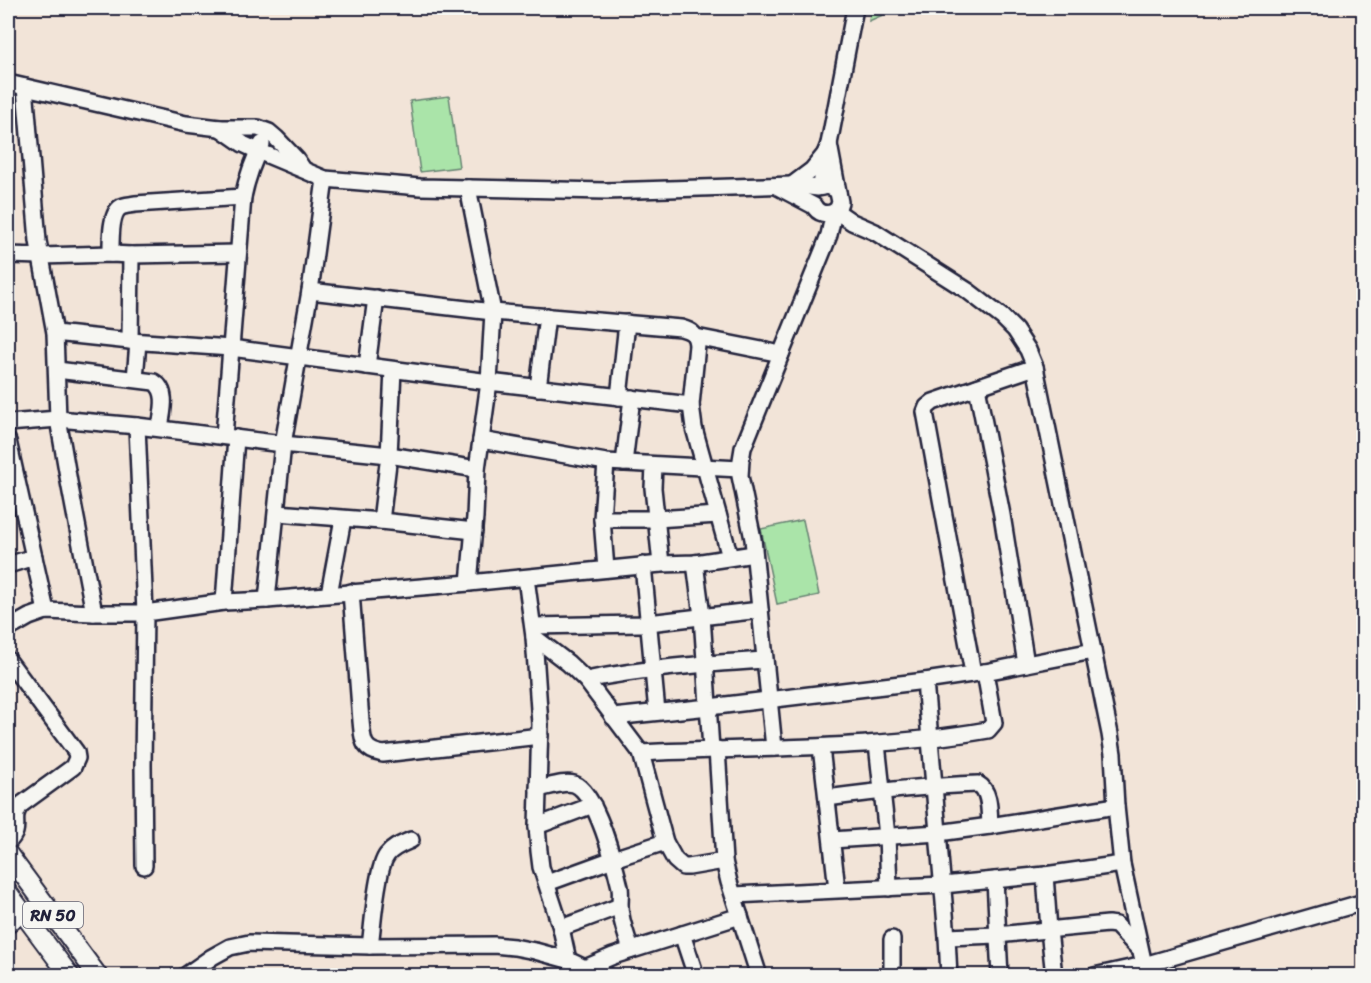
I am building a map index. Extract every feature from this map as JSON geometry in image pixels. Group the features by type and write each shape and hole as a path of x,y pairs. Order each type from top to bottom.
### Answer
{"main road":[{"name":"RN 50","path":"8,854 98,975"},
{"name":"RN 50","path":"8,893 70,975"}],"street":[{"path":"855,8 820,187 812,198 830,205 852,222 875,232 968,291 1002,317 1015,330 1028,350 1035,368 1113,753 1122,864 1144,965"},
{"path":"8,83 186,123 220,128 258,128 269,132 303,169"},
{"path":"25,87 38,241 56,333 58,419 94,614"},
{"path":"220,128 243,144 325,179 420,187 606,191 776,185 820,187"},
{"path":"224,602 231,348 243,197 253,160 269,132"},
{"path":"792,185 812,170 827,149"},
{"path":"774,748 753,539 740,470 743,448 824,248 830,205 827,149"},
{"path":"267,600 283,444 310,291 325,179"},
{"path":"776,185 830,205"},
{"path":"468,188 493,312 489,382 477,469 469,583"},
{"path":"111,254 113,223 118,208 135,204 243,197"},
{"path":"8,255 238,254"},
{"path":"131,255 135,379"},
{"path":"310,291 493,312 681,328 689,330 696,337 781,354"},
{"path":"367,366 376,298"},
{"path":"538,388 547,316"},
{"path":"624,464 627,323"},
{"path":"56,333 231,348 489,382 691,405"},
{"path":"696,337 697,354 691,405 694,428 730,557"},
{"path":"641,753 877,744 930,739 991,728 994,723 979,672 925,412 933,402 1035,368"},
{"path":"57,370 158,384 164,394 160,428"},
{"path":"381,521 389,455 393,370"},
{"path":"977,387 1002,515 1026,664"},
{"path":"8,423 58,419 160,428 389,455 477,469"},
{"path":"137,426 146,613 144,866"},
{"path":"481,440 606,462 740,470"},
{"path":"8,441 46,611"},
{"path":"606,462 602,519 606,569"},
{"path":"654,466 653,488 661,564"},
{"path":"277,513 474,531"},
{"path":"602,519 657,519 718,515"},
{"path":"329,594 343,519"},
{"path":"8,628 46,611 94,614 146,613 224,602 526,578 643,565 695,563 754,554"},
{"path":"8,565 34,556"},
{"path":"695,563 702,616 704,664 724,861 759,975"},
{"path":"643,565 657,712"},
{"path":"526,578 534,632 540,736 537,826 539,851 568,960"},
{"path":"351,592 363,740 366,747 383,754 540,736"},
{"path":"534,632 649,623 760,610"},
{"path":"534,632 586,680 641,753 665,842 675,860 683,867 724,861"},
{"path":"613,717 925,681 1093,651"},
{"path":"8,660 76,752 77,759 73,767 22,804 15,814 16,831 8,842"},
{"path":"586,680 653,669 764,660"},
{"path":"925,681 949,975"},
{"path":"877,744 887,836 889,888"},
{"path":"821,747 837,889"},
{"path":"538,789 568,783 574,784 585,792 593,805 613,859 620,886 620,906 631,950"},
{"path":"827,798 882,790 978,784 986,793 990,826"},
{"path":"537,826 593,805"},
{"path":"832,840 938,833 1116,806"},
{"path":"370,946 380,868 386,856 394,848 411,840"},
{"path":"547,883 665,842"},
{"path":"734,895 943,885 1046,875 1122,864"},
{"path":"1046,875 1054,975"},
{"path":"994,880 1000,975"},
{"path":"1094,975 1144,965 1364,902"},
{"path":"561,927 620,906"},
{"path":"8,925 23,913"},
{"path":"585,968 613,956 740,916"},
{"path":"947,937 997,935 1108,924 1116,925 1140,950"},
{"path":"682,934 696,975"},
{"path":"892,939 892,975"},
{"path":"185,975 230,947 249,943 370,946 494,945 514,947 568,960 608,975"}],"green space":[{"path":"871,8 894,8 869,21"},
{"path":"449,96 459,167 420,172 410,101"},
{"path":"803,520 819,595 777,604 761,529"}]}
